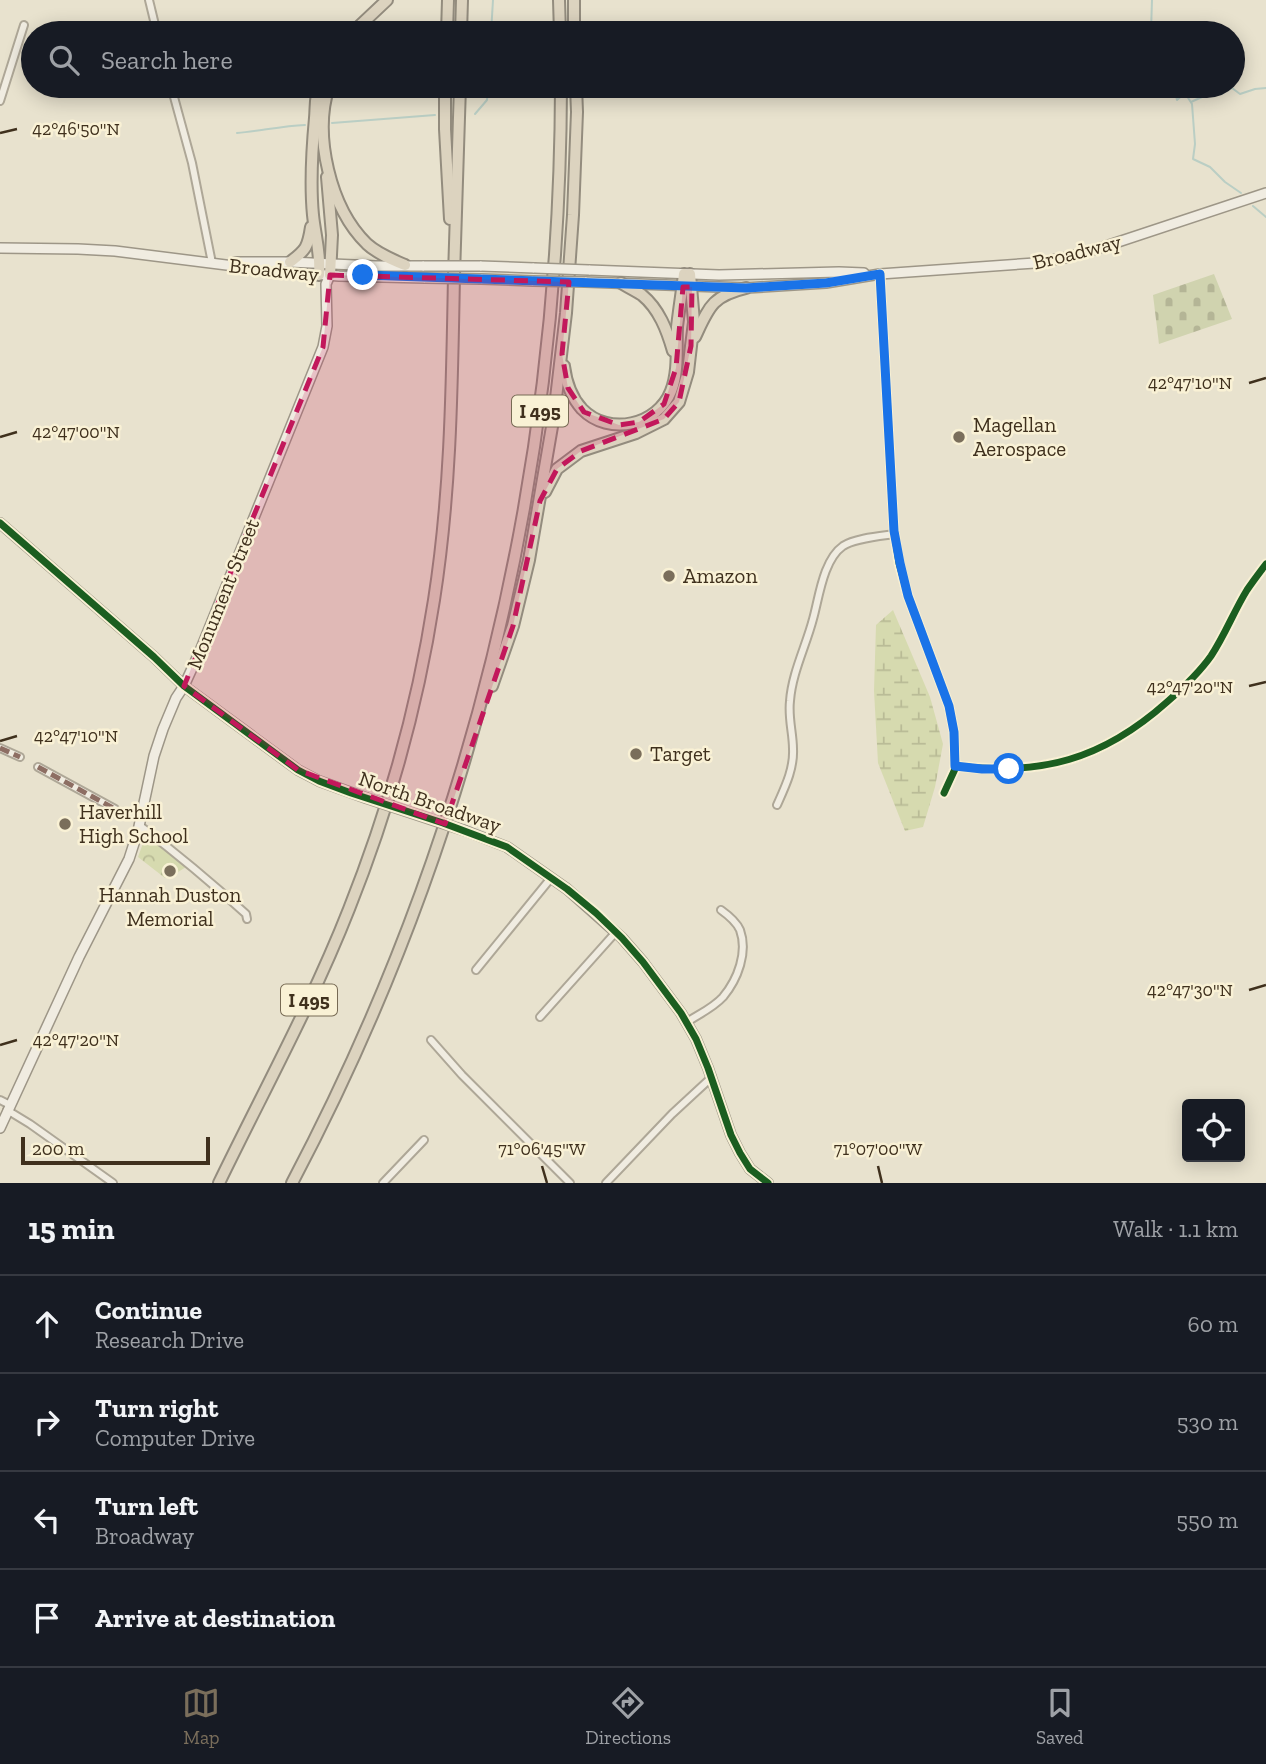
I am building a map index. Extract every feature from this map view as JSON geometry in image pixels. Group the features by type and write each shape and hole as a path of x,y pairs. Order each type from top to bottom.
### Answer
{"highway":[{"path":"365,21 387,0"},
{"path":"447,21 448,0"},
{"path":"461,21 462,0"},
{"path":"559,0 560,21"},
{"path":"574,0 575,21"},
{"path":"290,262 307,246 313,214 316,98"},
{"path":"325,272 332,235 323,115 327,98"},
{"path":"443,98 454,274"},
{"name":"I 495","path":"219,1183 303,1013 349,909 402,749 421,670 443,534 452,411 460,98"},
{"name":"I 495","path":"292,1183 353,1058 400,948 441,837 489,674 515,562 541,406 556,259 561,98"},
{"path":"474,730 513,626 540,501 562,354 573,215 576,98"},
{"path":"327,167 340,205 354,229 369,246 405,265"},
{"path":"313,214 325,272"},
{"path":"540,501 557,469 581,451 636,433 664,419 679,402 688,372 694,322 687,274"},
{"path":"621,283 643,296 658,314 668,334 676,362"},
{"path":"562,354 568,388 584,412 603,422 619,425 639,422 664,404 672,389 677,325 687,287"},
{"path":"691,346 710,307 719,298 746,288"}],"main road":[{"name":"Broadway","path":"0,247 115,251 274,271 746,288 826,283 880,274 1021,265 1069,257 1266,193"},
{"name":"Broadway","path":"212,263 290,262 325,272 424,265 687,274 880,274"},
{"name":"Monument Street","path":"0,1128 79,957 129,859 154,755 176,698 201,651 323,347 327,326 325,272"},
{"name":"North Broadway","path":"0,523 184,686 298,770 319,781 507,847 596,913 665,989 687,1022 712,1077 740,1153 750,1169 768,1183"}],"street":[{"path":"149,0 154,21"},
{"path":"0,101 21,34"},
{"path":"174,98 192,163 212,263"},
{"path":"880,274 895,534 908,596 949,706 954,732 955,766 944,793"},
{"path":"777,805 791,770 793,752 790,698 820,586 829,564 842,547 852,542 895,534"},
{"path":"955,766 1009,769 1064,761 1090,753 1133,730 1180,690 1210,658 1247,591 1266,564"},
{"path":"0,748 20,757"},
{"path":"38,767 115,809"},
{"path":"139,825 225,895 246,914 247,919"},
{"path":"476,970 551,878"},
{"path":"687,1022 722,998 740,967 740,929 732,918 721,910"},
{"path":"540,1017 616,932"},
{"path":"431,1040 570,1183"},
{"path":"606,1183 672,1114 712,1077"},
{"path":"0,1100 113,1183"},
{"path":"383,1183 424,1140"}],"highlighted area":[{"path":"330,275 569,282 562,354 568,388 584,412 619,425 639,422 664,404 676,368 683,287 692,287 691,346 679,402 664,419 581,451 557,469 540,501 513,626 445,824 298,770 184,686 323,347"}],"green space":[{"path":"1214,274 1232,319 1159,344 1153,295"},
{"path":"893,610 930,697 943,744 935,787 923,827 905,831 878,763 874,691 876,625"},
{"path":"146,835 186,867 165,878 138,857"}],"waterway":[{"path":"492,21 493,0"},
{"path":"1151,21 1152,0"},
{"path":"1245,92 1266,88"},
{"path":"475,114 487,98"},
{"path":"1177,98 1179,98"},
{"path":"1188,98 1192,104 1195,144 1193,159 1210,167 1241,193"},
{"path":"1191,102 1200,98"},
{"path":"332,123 435,115"},
{"path":"237,133 305,125"},
{"path":"1253,206 1266,217"}],"marked path":[{"path":"0,748 20,757"},
{"path":"38,767 115,809"}],"cycle path":[{"path":"880,274 894,531 908,596 949,706 954,732 955,769 944,793"},
{"path":"0,523 184,686 298,770 351,793 507,847 596,913 643,962 681,1013 696,1039 740,1153 750,1169 768,1183"},
{"path":"955,766 1015,768 1043,765 1069,760 1119,738 1167,702 1201,668 1216,648 1247,590 1266,564"}],"place":[{"name":"Magellan Aerospace","path":"959,437"},
{"name":"Amazon","path":"669,576"},
{"name":"Target","path":"636,754"},
{"name":"Haverhill High School","path":"65,824"},
{"name":"Hannah Duston Memorial","path":"170,871"}],"route":[{"path":"363,275 746,288 826,283 880,274 894,531 908,596 949,706 954,732 955,766 1009,769"}]}
